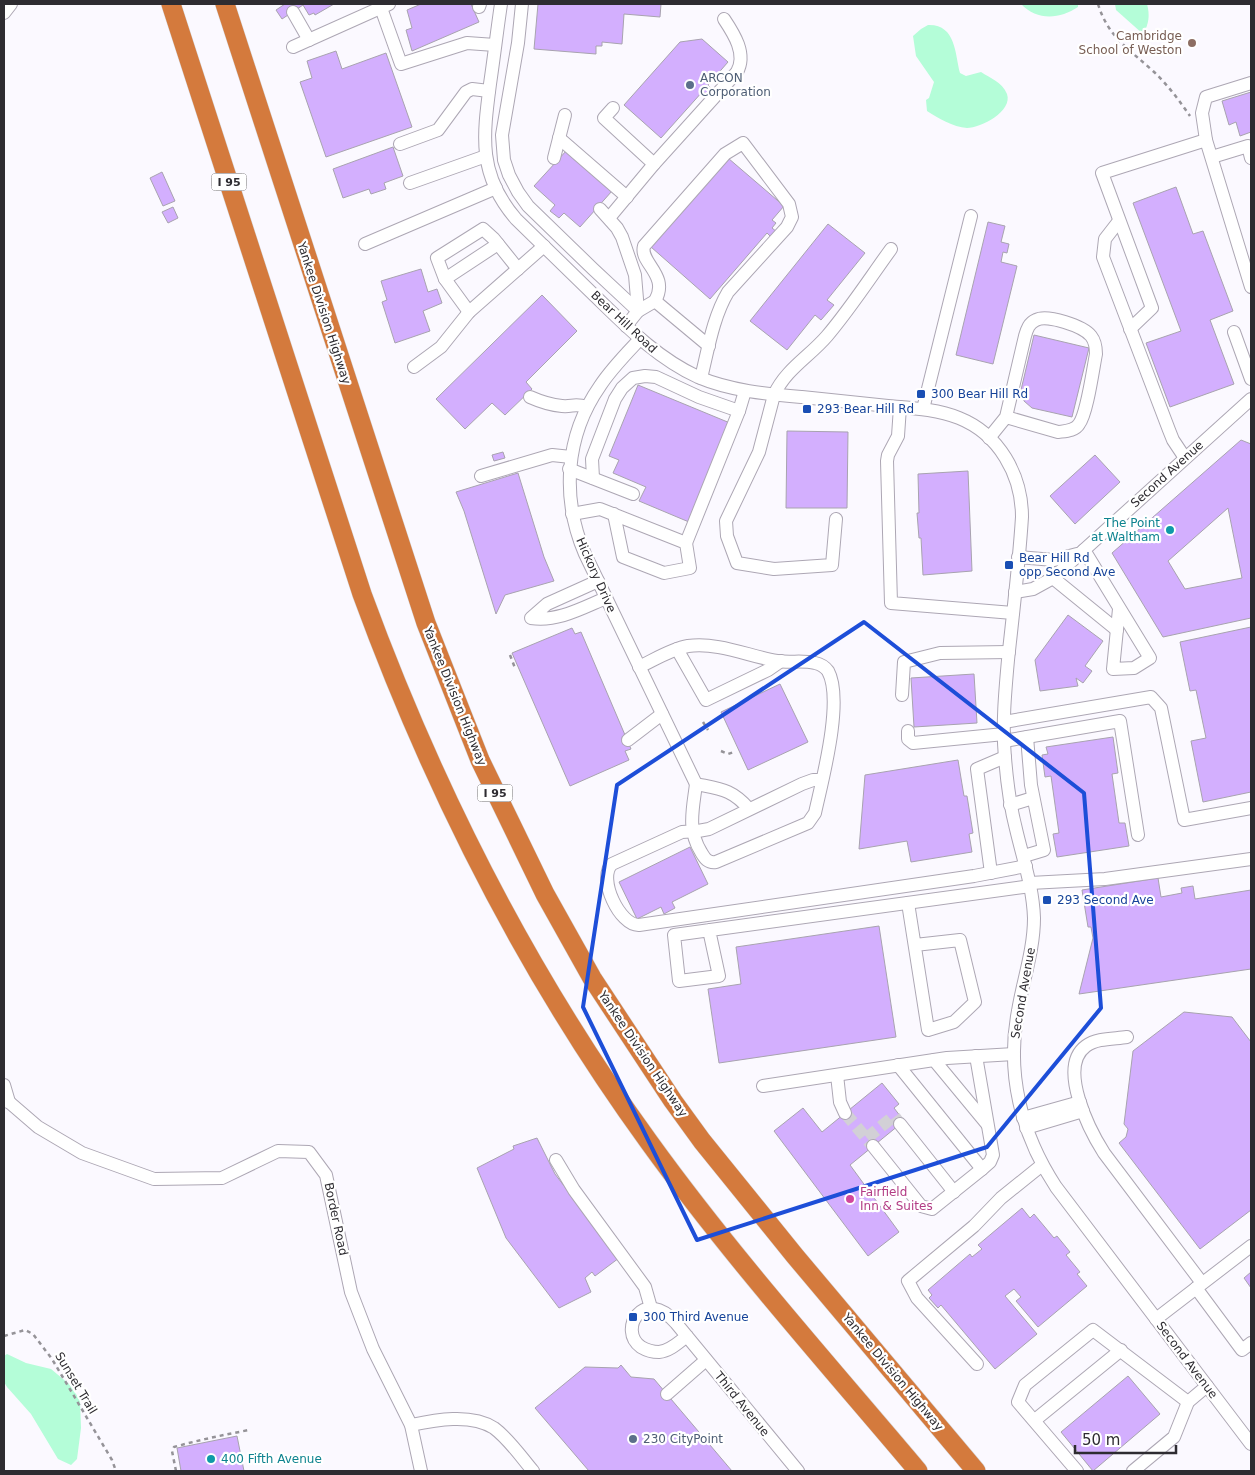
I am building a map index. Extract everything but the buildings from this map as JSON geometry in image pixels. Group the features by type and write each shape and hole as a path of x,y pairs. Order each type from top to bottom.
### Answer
{"highway":[{"name":"I 95","path":"171,4 362,594 418,737 478,863 552,994 649,1142 732,1250 918,1471"},
{"name":"Yankee Division Highway","path":"225,4 429,633 480,760 545,894 592,978 667,1092 702,1141 789,1249 976,1471"}],"street":[{"path":"4,13 11,4"},
{"name":"Bear Hill Road","path":"501,4 484,131 486,156 496,188 511,213 640,339 664,358 701,378 724,386 774,395 923,409 950,415 964,420 977,428 990,438 1007,460 1018,488 1022,510 1018,557"},
{"path":"522,4 502,135 504,160 512,183 521,197 535,212 638,310"},
{"path":"293,47 385,6 401,64 466,43 495,45"},
{"path":"293,12 309,40"},
{"path":"638,310 633,268 620,232 604,214 626,197 740,67 740,52 724,19"},
{"path":"493,61 514,64"},
{"path":"1251,82 1206,97 1202,113 1206,140 1251,287"},
{"path":"400,144 438,130 466,92 472,90 489,91"},
{"path":"612,108 604,118 654,164"},
{"path":"554,158 565,115"},
{"path":"559,138 626,197"},
{"path":"1130,329 1152,308 1102,173 1206,140"},
{"path":"626,326 638,310 654,301 659,292 659,283 644,254 644,246 725,154 743,143 790,204 792,217 786,227 724,300 701,378"},
{"path":"1212,157 1248,146 1251,158"},
{"path":"410,183 486,156"},
{"path":"365,244 496,188"},
{"path":"923,409 971,216"},
{"path":"1119,221 1105,239 1103,257 1171,435 1185,458"},
{"path":"469,312 445,279 436,258 483,229 518,269"},
{"path":"445,279 498,244"},
{"path":"414,367 441,346 469,312 544,246"},
{"path":"836,519 832,565 774,569 737,563 727,536 726,521 759,452 774,395 786,375 816,348 828,334 891,249"},
{"path":"654,301 710,346"},
{"path":"990,438 1006,417 1029,325 1039,319 1052,319 1078,327 1090,336 1096,348 1096,354 1084,412 1079,424 1066,431 1058,432 1006,417"},
{"path":"1234,332 1251,378"},
{"name":"Hickory Drive","path":"640,339 607,376 587,407 577,432 570,463 572,514 581,545 696,784"},
{"path":"593,478 592,459 616,399 622,388 633,378 656,377 699,397 739,411"},
{"path":"614,514 623,557 664,573 690,568 686,543 739,411 745,390"},
{"path":"530,397 562,406 575,404 587,407"},
{"name":"Second Avenue","path":"1015,592 1033,588 1053,578 1251,399"},
{"path":"900,407 898,436 888,455 887,461 891,603 1013,613"},
{"path":"481,476 552,455 570,463 593,478 633,494"},
{"path":"572,514 595,509 614,514 686,543"},
{"path":"1084,550 1150,658 1134,668 1113,669 1119,609"},
{"name":"Second Avenue","path":"1084,550 1062,559 1046,560 1018,557 1009,652 1004,732 1005,757 1010,805 1025,861 1034,911 1031,953 1016,1021 1014,1054 1016,1085 1024,1123 1042,1166 1066,1201 1251,1444"},
{"path":"1053,578 1117,630"},
{"path":"598,581 547,604 531,618 545,620 560,617 606,598"},
{"path":"639,667 677,649 696,646 726,648 781,661 815,663 825,668 830,677 834,707 815,813 808,823 716,862 710,862 704,858 692,831 696,784 732,792 749,809"},
{"path":"677,649 706,700 768,670 781,661"},
{"path":"902,695 904,662 940,653 1009,652"},
{"path":"908,731 908,739 913,743 1004,732 1151,697 1161,708 1184,820 1251,808"},
{"path":"628,740 662,714"},
{"path":"1004,732 1027,737 1120,721 1138,835"},
{"path":"822,780 807,782 709,829 677,834 617,862 609,867 607,880 612,899 628,923 639,925 991,873 1025,861 1044,850 1033,798 1027,737"},
{"path":"991,873 977,769 1005,757"},
{"path":"1010,805 1033,798"},
{"path":"709,930 719,976 679,981 674,935 709,930 908,903 1030,885 1105,879 1251,859"},
{"path":"908,903 914,946 928,1030 954,1022 975,1002 960,940 914,946"},
{"path":"1127,1037 1092,1043 1084,1047 1078,1054 1075,1066 1081,1107 1104,1153 1199,1286 1242,1350 1251,1343"},
{"path":"763,1086 934,1060 1014,1054"},
{"path":"873,1146 921,1206 932,1209 982,1169 990,1162 994,1155 976,1056"},
{"path":"934,1060 989,1126"},
{"path":"898,1066 982,1169"},
{"path":"837,1075 840,1102 845,1113"},
{"name":"Border Road","path":"4,1085 7,1102 38,1127 82,1153 154,1179 222,1178 278,1151 309,1152 326,1175 351,1292 374,1349 410,1425"},
{"path":"1024,1123 1081,1107"},
{"path":"900,1124 954,1192"},
{"path":"556,1160 574,1190 645,1287 651,1308 642,1311 635,1318 632,1326 633,1338 647,1350 660,1352 671,1348 686,1336"},
{"path":"977,1364 917,1298 908,1281 974,1226 1008,1192 1042,1166"},
{"path":"1156,1319 1251,1246"},
{"name":"Third Avenue","path":"651,1308 659,1309 668,1314 798,1471"},
{"path":"1077,1471 1018,1402 1025,1385 1093,1330 1188,1402"},
{"path":"1035,1420 1120,1350"},
{"path":"667,1394 706,1360"},
{"path":"1133,1471 1174,1437 1188,1402 1207,1386"},
{"path":"421,1471 410,1425 448,1419 473,1421 488,1425 503,1437 533,1471"}],"path":[{"path":"1098,4 1102,16 1119,42 1154,72 1190,116"},
{"path":"510,655 516,668"},
{"path":"703,722 708,730"},
{"path":"721,751 728,754 734,752"},
{"name":"Sunset Trail","path":"4,1336 25,1330 33,1334 52,1359 112,1460 116,1471"},
{"path":"176,1471 172,1451 174,1447 210,1437 249,1430"}],"highlighted area":[{"path":"864,622 1084,793 1101,1008 987,1147 697,1240 583,1007 617,785"}],"green space":[{"path":"1021,4 1078,4 1078,7 1056,16 1041,16 1027,10"},
{"path":"1115,4 1147,4 1147,27 1143,34 1116,10"},
{"path":"928,25 944,29 949,35 953,42 960,73 966,76 981,72 1002,86 1008,100 1001,112 987,122 967,128 951,124 927,111 926,100 929,98 934,82 916,56 913,36"},
{"path":"7,1354 26,1363 51,1369 69,1384 80,1400 81,1428 77,1459 71,1465 58,1459 31,1414 4,1382 4,1356"}],"tunnel":[{"path":"845,1113 871,1144"},
{"path":"867,1138 894,1116 900,1124"}],"place":[{"name":"Cambridge School of Weston","path":"1192,43"},
{"name":"ARCON Corporation","path":"690,85"},
{"name":"300 Bear Hill Rd","path":"921,394"},
{"name":"293 Bear Hill Rd","path":"807,409"},
{"name":"The Point at Waltham","path":"1170,530"},
{"name":"Bear Hill Rd opp Second Ave","path":"1009,565"},
{"name":"293 Second Ave","path":"1047,900"},
{"name":"Fairfield Inn & Suites","path":"850,1199"},
{"name":"300 Third Avenue","path":"633,1317"},
{"name":"230 CityPoint","path":"633,1439"},
{"name":"400 Fifth Avenue","path":"211,1459"}]}
